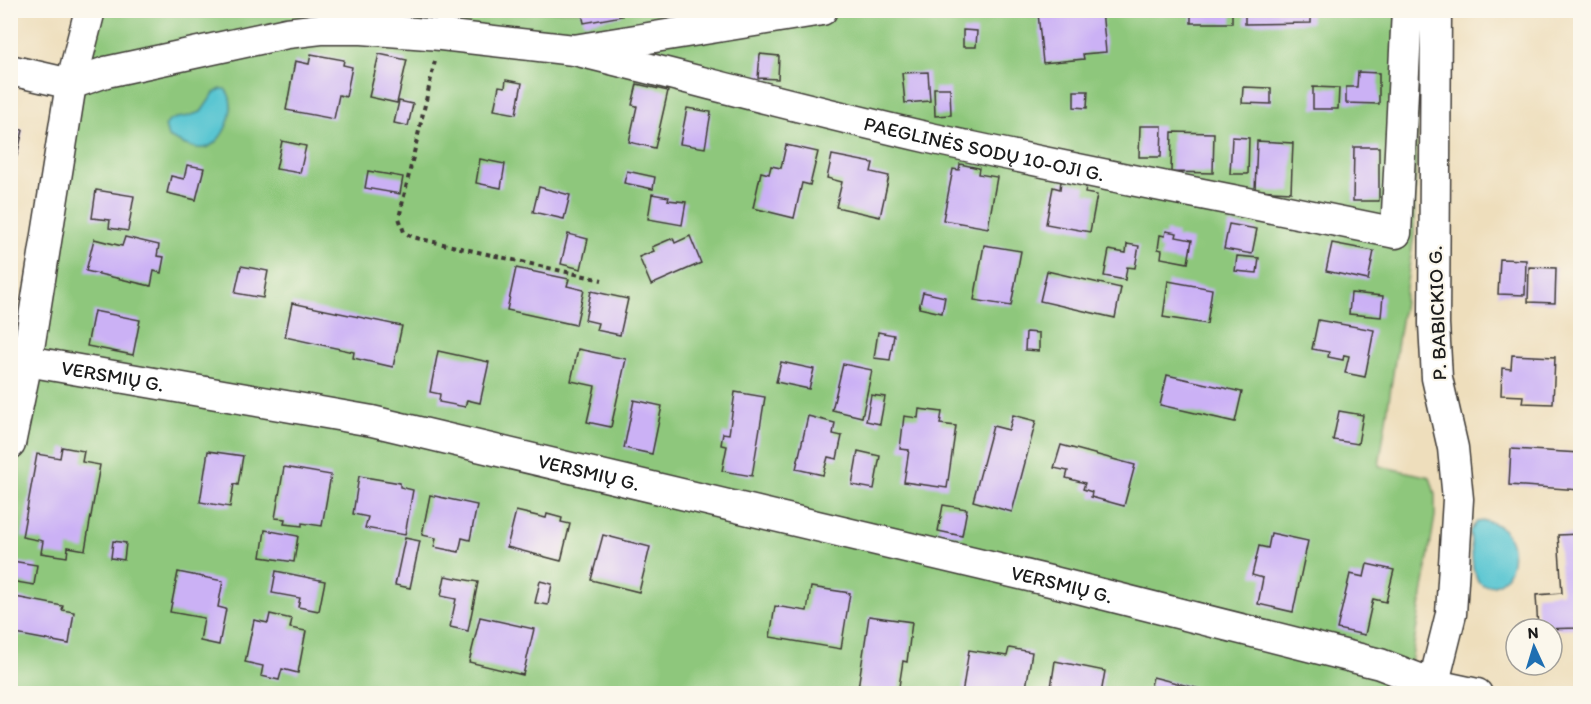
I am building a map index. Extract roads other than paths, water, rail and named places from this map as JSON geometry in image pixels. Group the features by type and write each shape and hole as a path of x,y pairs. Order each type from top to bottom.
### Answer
{"street":[{"path":"10,444 27,362 70,84 90,10"},
{"path":"10,70 70,84 106,72 287,33 321,29 362,29 443,23 574,50 822,10"},
{"name":"PAEGLINĖS SODŲ 10-OJI G.","path":"574,50 929,138 1396,233 1407,10"},
{"name":"P. BABICKIO G.","path":"1433,689 1450,614 1458,499 1453,447 1437,378 1434,324 1436,10"},
{"name":"VERSMIŲ G.","path":"27,362 372,421 1050,580 1380,664 1433,689 1477,693"}],"water":[{"path":"225,89 231,104 228,123 218,140 204,148 199,148 168,137 165,126 169,121 201,112 214,93"},
{"path":"1485,521 1498,525 1507,534 1512,558 1510,569 1504,579 1495,584 1483,585 1478,581 1473,568 1470,531 1477,522"}]}
